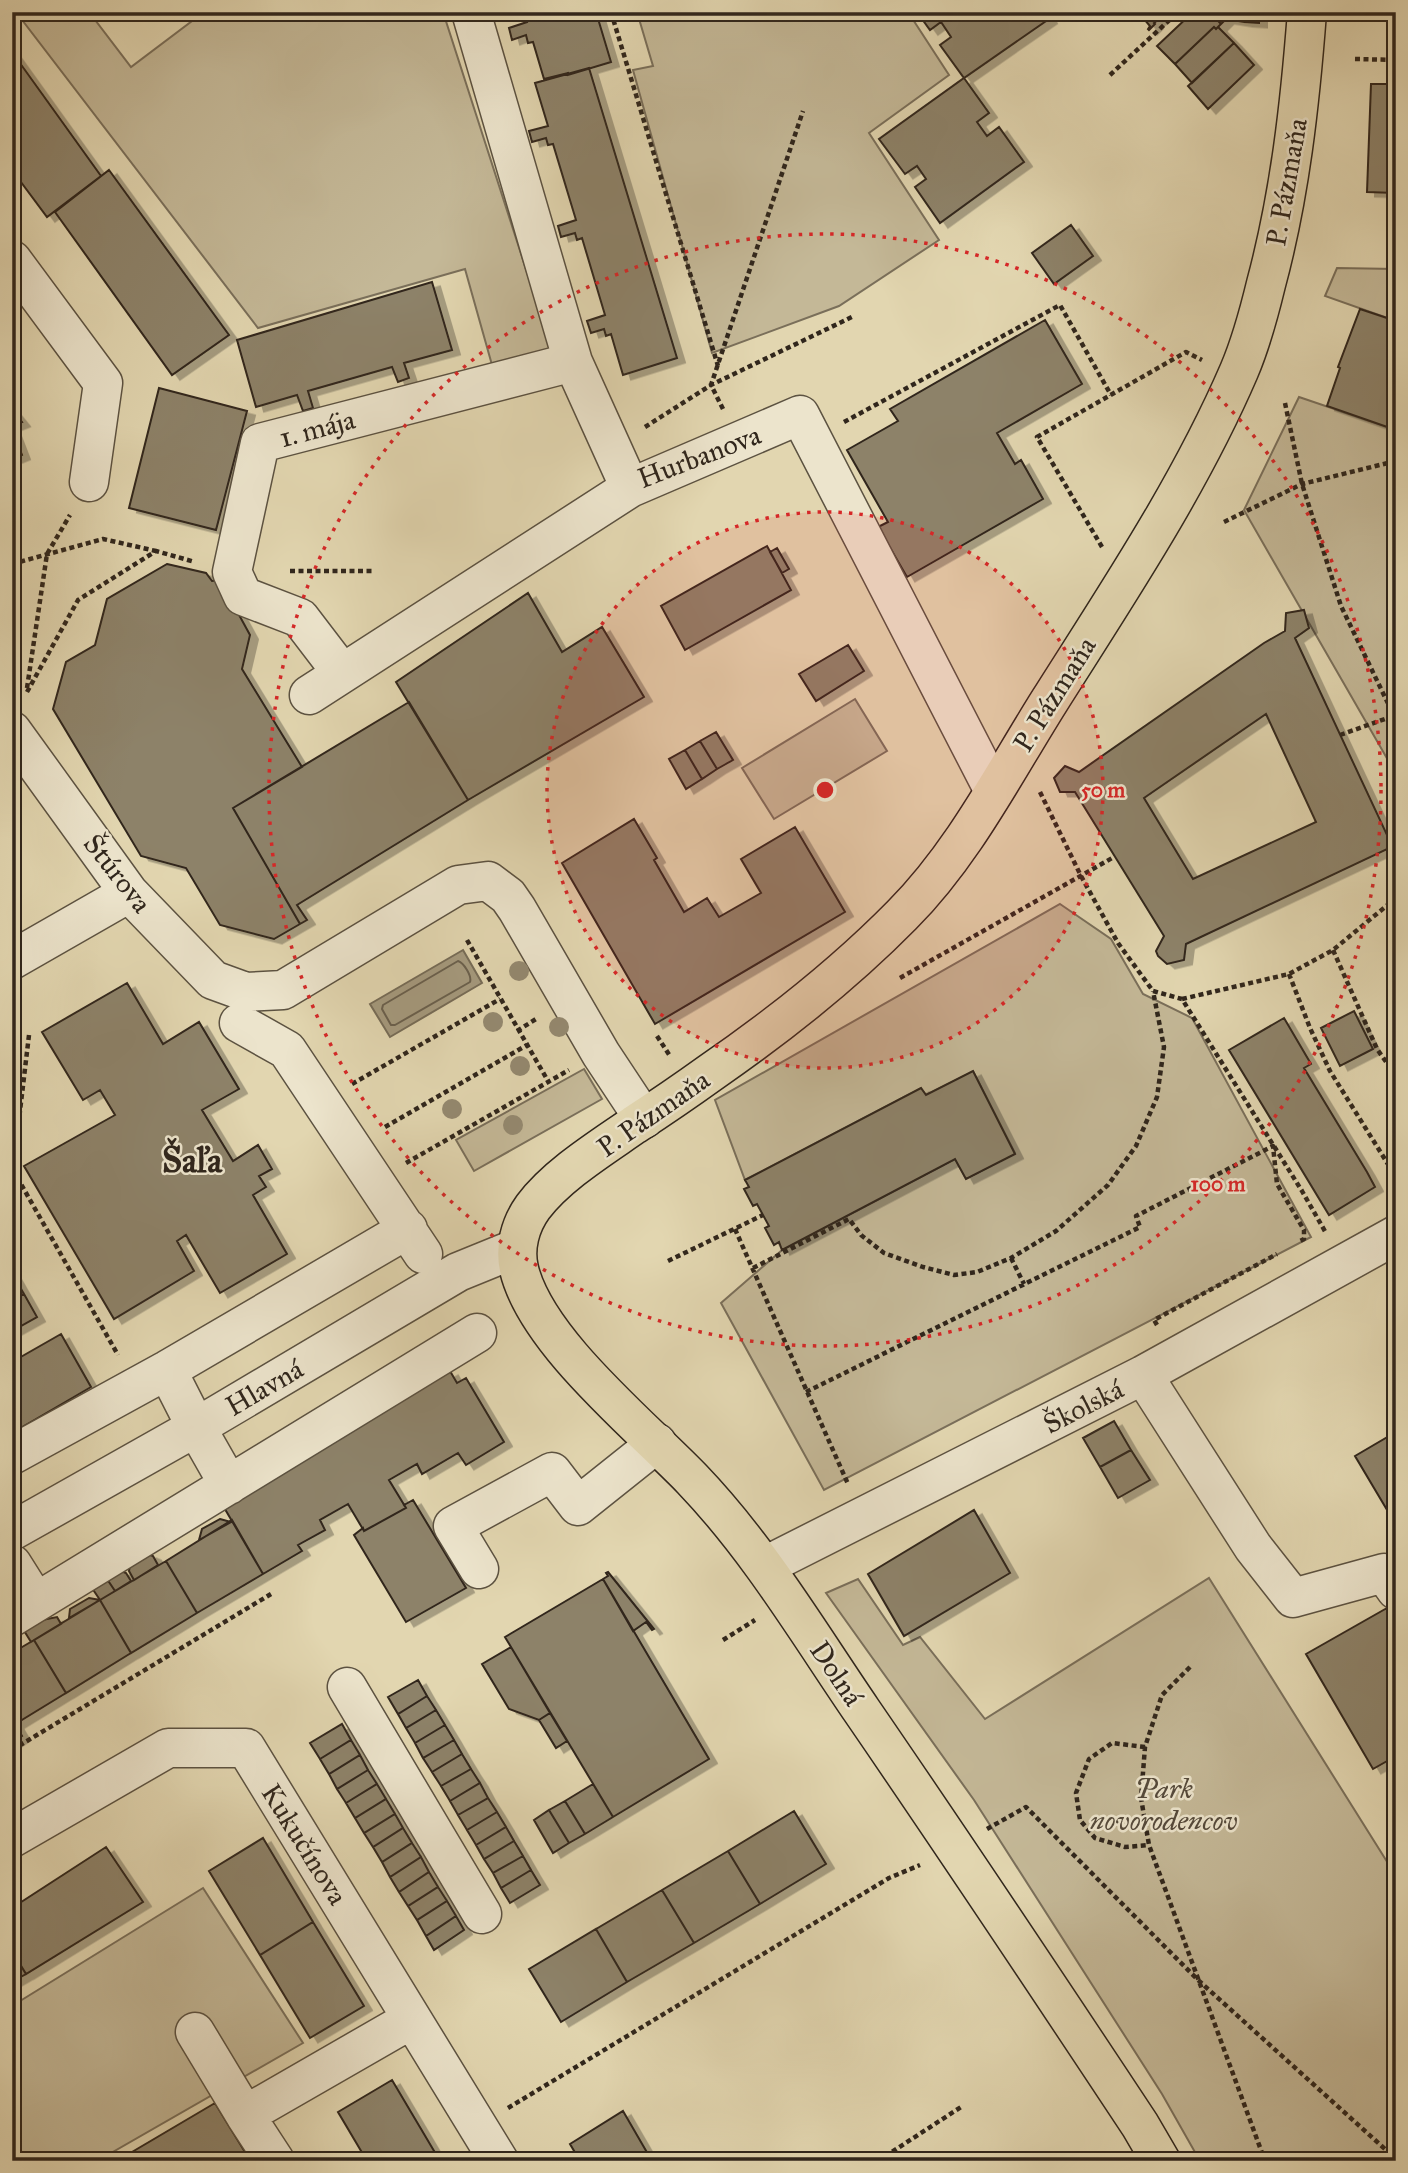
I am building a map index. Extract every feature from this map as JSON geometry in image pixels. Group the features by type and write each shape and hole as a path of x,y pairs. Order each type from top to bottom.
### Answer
{"main road":[{"name":"P. Pázmaňa","path":"534,1205 593,1153 774,1027 866,950 924,892 994,791 1178,491 1209,434 1240,367 1261,303 1280,224 1298,110 1307,12"},
{"name":"Dolná","path":"534,1205 522,1226 517,1248 519,1270 531,1301 587,1375 709,1497 765,1566 966,1861 1161,2161"}],"street":[{"name":"Hurbanova","path":"471,12 573,362 630,488 800,415"},
{"path":"12,260 103,383 89,482"},
{"name":"1. mája","path":"232,572 260,443 573,362"},
{"path":"800,415 994,791"},
{"path":"309,695 630,488"},
{"path":"232,572 243,596 300,618 342,673"},
{"name":"Štúrova","path":"12,731 129,892 243,1008"},
{"path":"12,1455 151,1378 425,1254 287,1050 243,1008 283,990 458,885 488,881 508,896 601,1054 644,1119"},
{"path":"12,960 129,892"},
{"name":"Školská","path":"765,1566 1143,1375 1396,1234"},
{"name":"Hlavná","path":"12,1531 196,1427 425,1254 458,1272 517,1248"},
{"path":"12,1564 24,1610 477,1333"},
{"path":"1143,1375 1253,1547 1293,1598 1384,1573 1396,1590"},
{"path":"151,1378 196,1427 229,1485"},
{"path":"479,1569 453,1526 552,1472 578,1506 657,1443"},
{"path":"347,1687 482,1914"},
{"name":"Kukučínova","path":"12,1838 168,1748 246,1748 499,2161"},
{"path":"245,2115 412,2019"},
{"path":"195,2032 275,2161"}],"path":[{"path":"611,12 718,366"},
{"path":"1110,75 1178,12"},
{"path":"1355,59 1396,60"},
{"path":"738,442 711,386 803,111"},
{"path":"800,415 841,424 1060,305 1111,395"},
{"path":"640,431 711,386 854,316"},
{"path":"1103,548 1037,437 1186,352 1208,363"},
{"path":"1285,402 1302,484 1342,607 1395,718 1340,735"},
{"path":"1224,522 1302,484 1396,461"},
{"path":"89,482 47,554 27,692 78,600 156,551"},
{"path":"12,564 103,539 232,572 373,571"},
{"path":"753,1268 849,1219 861,1235 884,1253 923,1268 954,1275 977,1272 1011,1258 1055,1231 1108,1185 1136,1146 1157,1097 1164,1047 1153,991 1118,943 1040,792"},
{"path":"900,978 1114,857"},
{"path":"1153,991 1182,999 1289,974 1333,950 1396,898"},
{"path":"467,940 548,1081"},
{"path":"1333,950 1377,1049 1396,1076"},
{"path":"1289,974 1330,1071 1396,1177"},
{"path":"322,1101 500,999"},
{"path":"1182,999 1302,1191 1324,1231"},
{"path":"29,1035 13,1170 151,1378"},
{"path":"657,1036 677,1065"},
{"path":"352,1147 527,1045"},
{"path":"375,1180 572,1068"},
{"path":"1273,1146 1277,1184 1304,1230 1304,1239 1293,1245"},
{"path":"806,1392 1140,1227 1136,1216 1273,1146"},
{"path":"668,1261 763,1215"},
{"path":"735,1229 853,1494"},
{"path":"1159,1329 1154,1320 1281,1251"},
{"path":"1011,1258 1024,1284"},
{"path":"12,1750 271,1594"},
{"path":"723,1640 758,1618"},
{"path":"1190,1667 1162,1695 1145,1746 1142,1798 1149,1845 1265,2161"},
{"path":"1145,1746 1112,1743 1089,1759 1076,1793 1080,1820 1095,1838 1125,1847 1149,1845"},
{"path":"984,1831 1026,1807 1198,1980 1396,2159"},
{"path":"478,2126 889,1878 922,1864"},
{"path":"878,2161 961,2107"}],"green space":[{"path":"16,12 89,12 131,67 204,12 443,12 554,356 494,372 465,269 258,328"},
{"path":"637,12 908,12 949,75 869,133 939,240 839,306 712,353 633,70 653,66"},
{"path":"1337,268 1396,269 1396,321 1325,296"},
{"path":"1299,397 1393,429 1396,421 1396,774 1244,510"},
{"path":"855,699 887,751 774,819 742,768"},
{"path":"1060,904 1111,939 1143,994 1192,1018 1311,1237 824,1490 721,1303 782,1250 955,1159 966,1179 1015,1153 973,1071 926,1095 921,1088 745,1180 715,1100"},
{"path":"584,1069 602,1099 474,1171 456,1140"},
{"name":"Park novorodencov","path":"1209,1578 1396,1876 1396,2161 1200,2161 1162,2094 974,1800 826,1593 858,1579 903,1645 920,1637 985,1719"},
{"path":"203,1888 303,2043 97,2161 12,2161 12,2006"}],"water":[{"path":"463,950 482,983 390,1037 370,1004"}],"building":[{"path":"524,12 596,12 611,62 544,79 533,42 528,43 526,35 512,40 509,28 527,22"},
{"path":"917,12 1044,12 1049,19 964,78 940,45 951,37 941,22 930,30"},
{"path":"1138,12 1168,12 1149,30 1150,26"},
{"path":"1193,12 1210,12 1221,24 1216,29 1214,27 1175,64 1157,46"},
{"path":"1210,12 1245,12 1245,22 1226,19 1221,24"},
{"path":"1245,12 1259,12 1259,23 1245,22"},
{"path":"1214,27 1218,27 1234,43 1192,83 1175,64"},
{"path":"1234,43 1254,65 1208,109 1188,86"},
{"path":"12,52 101,176 47,217 12,170"},
{"path":"589,68 677,358 623,375 611,334 606,336 604,329 591,333 587,321 605,315 582,238 577,240 575,233 561,237 558,226 576,220 553,144 548,145 546,138 532,142 529,131 548,126 535,83"},
{"path":"964,78 989,113 977,122 987,136 999,127 1024,162 940,223 915,187 926,179 917,166 905,174 879,139"},
{"path":"1371,84 1396,84 1395,193 1367,192"},
{"path":"109,170 229,335 172,375 55,212"},
{"path":"1071,225 1093,256 1054,284 1032,253"},
{"path":"432,282 452,350 404,363 409,378 398,382 392,367 308,391 313,408 303,411 297,395 256,407 237,340"},
{"path":"1360,309 1396,321 1396,421 1393,429 1327,406 1340,368 1338,367"},
{"path":"1045,320 1082,384 997,433 1015,464 1021,460 1043,499 907,577 878,527 888,522 847,450 898,421 890,409"},
{"path":"159,388 247,411 216,530 129,508"},
{"path":"12,410 22,422 12,426"},
{"path":"12,429 22,455 12,459"},
{"path":"767,546 791,590 685,650 661,606"},
{"path":"777,548 789,569 782,573 770,552"},
{"path":"167,564 206,573 212,581 220,580 250,635 242,669 302,767 233,808 300,924 274,939 220,925 186,868 141,856 53,709 66,662 95,645 107,599"},
{"path":"528,593 562,652 602,627 644,697 468,800 396,682"},
{"path":"1304,610 1309,628 1295,638 1387,835 1396,831 1396,853 1387,849 1186,944 1184,960 1167,964 1156,951 1164,936 1075,792 1060,792 1054,778 1065,766 1079,772 1285,631 1286,613","holes":["1266,714 1316,822 1193,879 1144,798"]},
{"path":"848,645 864,671 816,701 799,674"},
{"path":"409,702 468,800 297,905 307,920 300,924 233,808"},
{"path":"716,732 733,760 717,769 700,741"},
{"path":"700,741 717,769 702,779 685,750"},
{"path":"685,750 702,779 686,789 669,759"},
{"path":"634,819 684,912 707,898 719,917 761,893 741,859 795,827 845,912 655,1024 562,863"},
{"path":"127,983 163,1044 199,1022 239,1089 202,1110 233,1161 258,1145 272,1169 259,1176 266,1187 253,1195 287,1254 220,1293 186,1235 177,1241 194,1271 114,1319 24,1166 115,1115 100,1090 83,1100 42,1032"},
{"path":"1354,1011 1373,1049 1340,1066 1321,1028"},
{"path":"1284,1018 1311,1064 1304,1068 1375,1187 1329,1215 1229,1050"},
{"path":"973,1071 1015,1154 966,1179 955,1159 782,1250 779,1242 774,1245 765,1228 769,1226 757,1204 753,1206 744,1189 749,1187 745,1180 921,1088 926,1095"},
{"path":"12,1273 24,1294 12,1300"},
{"path":"24,1294 37,1317 12,1331 12,1300"},
{"path":"61,1334 91,1387 12,1433 12,1362"},
{"path":"450,1371 457,1383 466,1378 504,1442 466,1465 458,1453 422,1474 417,1464 389,1480 406,1508 364,1531 348,1504 320,1520 325,1530 298,1545 302,1551 263,1574 222,1504"},
{"path":"1114,1421 1131,1450 1100,1467 1083,1438"},
{"path":"1396,1432 1396,1525 1355,1456"},
{"path":"1131,1450 1150,1480 1118,1498 1100,1467"},
{"path":"413,1500 466,1588 406,1622 354,1535 406,1508 404,1505"},
{"path":"974,1510 1010,1573 904,1636 868,1574"},
{"path":"220,1519 231,1522 199,1540 202,1529"},
{"path":"232,1520 263,1574 197,1613 166,1561"},
{"path":"148,1554 153,1556 158,1565 134,1580 129,1571 130,1565"},
{"path":"166,1561 197,1613 131,1653 100,1600"},
{"path":"121,1571 126,1573 131,1581 115,1591 107,1579"},
{"path":"608,1572 654,1629 646,1622 633,1631 603,1579 608,1576"},
{"path":"107,1579 115,1591 100,1600 92,1588"},
{"path":"603,1579 709,1759 613,1817 505,1637"},
{"path":"89,1598 100,1600 69,1618 70,1609"},
{"path":"100,1600 131,1653 66,1693 34,1640"},
{"path":"1387,1608 1396,1623 1396,1756 1373,1769 1306,1654"},
{"path":"57,1617 61,1624 31,1642 23,1629 37,1621"},
{"path":"34,1640 66,1693 12,1726 12,1653"},
{"path":"511,1647 550,1713 539,1720 509,1709 482,1664"},
{"path":"418,1680 427,1696 398,1714 388,1697"},
{"path":"427,1696 436,1710 406,1728 398,1714"},
{"path":"436,1710 445,1725 415,1743 406,1728"},
{"path":"550,1713 567,1741 556,1748 539,1720"},
{"path":"15,1724 22,1736 12,1743 12,1726"},
{"path":"342,1724 351,1740 320,1759 310,1743"},
{"path":"445,1725 454,1740 423,1758 415,1743"},
{"path":"351,1740 360,1755 329,1774 320,1759"},
{"path":"454,1740 462,1754 432,1772 423,1758"},
{"path":"462,1754 471,1769 441,1786 432,1772"},
{"path":"360,1755 368,1770 337,1789 329,1774"},
{"path":"471,1769 480,1783 450,1801 441,1786"},
{"path":"368,1770 377,1784 346,1803 337,1789"},
{"path":"480,1783 488,1798 458,1815 450,1801"},
{"path":"377,1784 386,1799 355,1818 346,1803"},
{"path":"593,1784 613,1817 585,1834 565,1801"},
{"path":"488,1798 497,1812 467,1830 458,1815"},
{"path":"386,1799 395,1814 364,1833 355,1818"},
{"path":"565,1801 585,1834 569,1843 549,1810"},
{"path":"549,1810 569,1843 553,1853 534,1820"},
{"path":"794,1811 826,1864 760,1904 728,1851"},
{"path":"497,1812 506,1827 476,1845 467,1830"},
{"path":"395,1814 403,1828 373,1847 364,1833"},
{"path":"506,1827 514,1841 484,1859 476,1845"},
{"path":"403,1828 412,1843 382,1862 373,1847"},
{"path":"263,1838 313,1922 260,1955 209,1871"},
{"path":"514,1841 523,1856 493,1873 484,1859"},
{"path":"412,1843 421,1857 390,1877 382,1862"},
{"path":"106,1847 143,1902 26,1974 12,1951 12,1908"},
{"path":"728,1851 760,1904 694,1943 662,1890"},
{"path":"523,1856 531,1870 501,1888 493,1873"},
{"path":"421,1857 429,1872 399,1892 390,1877"},
{"path":"531,1870 540,1885 510,1903 501,1888"},
{"path":"429,1872 438,1887 408,1906 399,1892"},
{"path":"438,1887 447,1901 417,1920 408,1906"},
{"path":"662,1890 694,1943 627,1982 596,1929"},
{"path":"447,1901 456,1916 426,1936 417,1920"},
{"path":"456,1916 464,1930 434,1950 426,1936"},
{"path":"313,1922 364,2006 310,2038 260,1955"},
{"path":"596,1929 627,1982 561,2022 529,1969"},
{"path":"12,1951 26,1974 12,1982"},
{"path":"392,2080 440,2161 367,2161 338,2112"},
{"path":"215,2103 248,2157 241,2161 138,2161 132,2152"},
{"path":"623,2111 652,2161 580,2161 570,2144"},
{"path":"132,2152 138,2161 116,2161"}],"district":[{"name":"Šaľa","path":"192,1160"}]}
